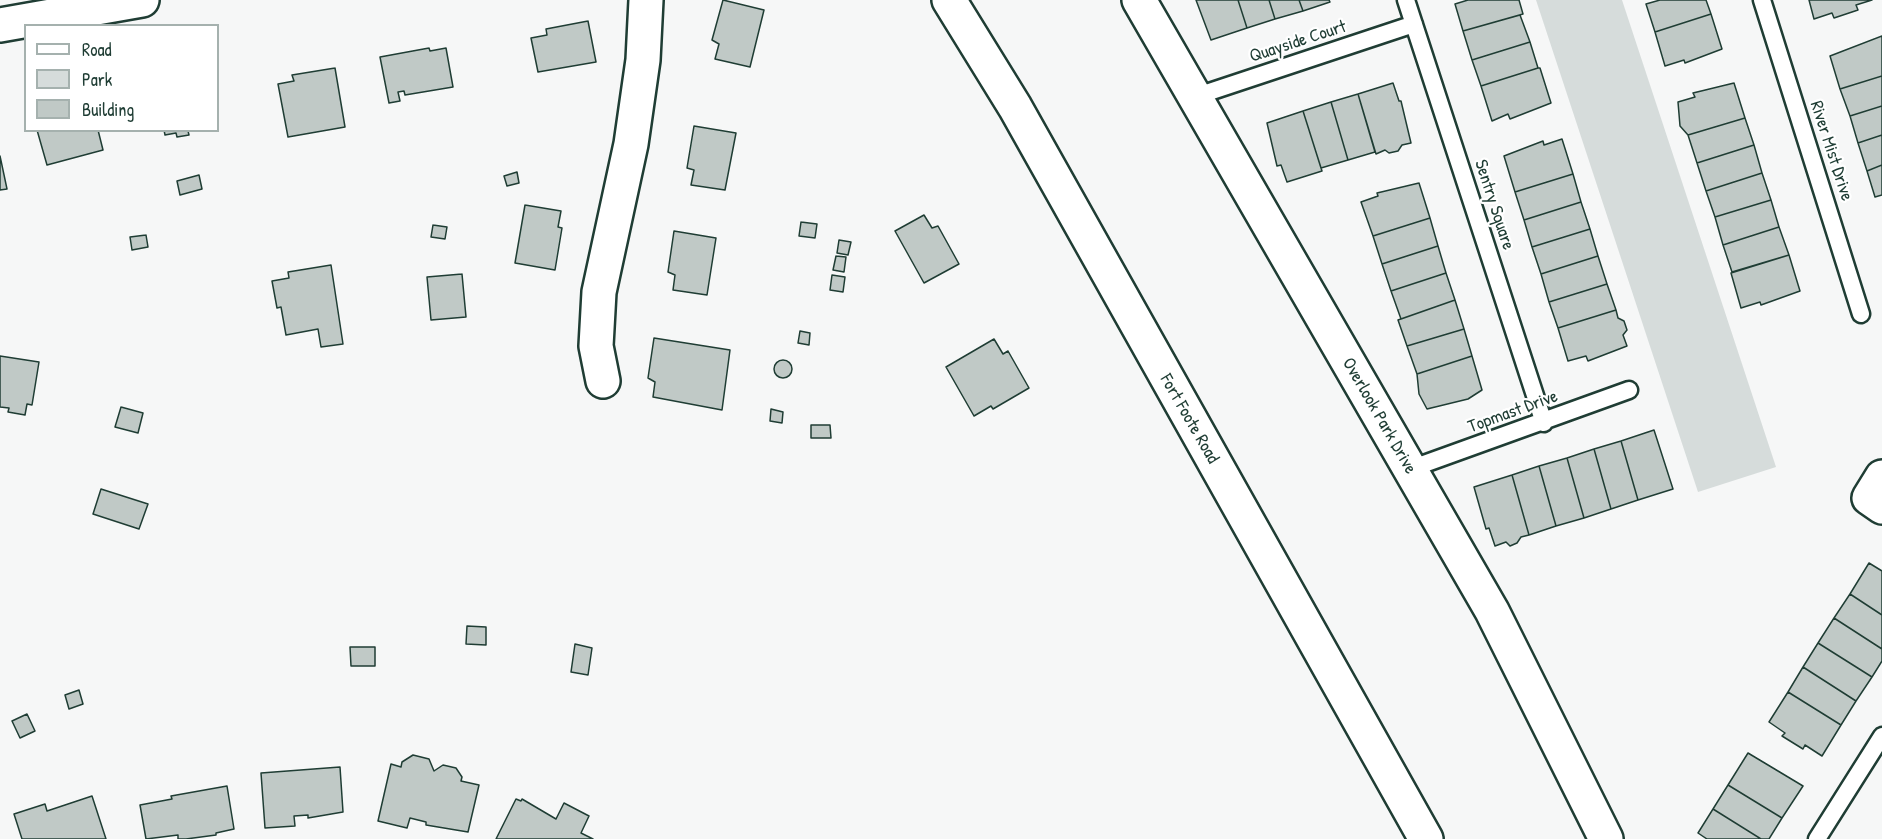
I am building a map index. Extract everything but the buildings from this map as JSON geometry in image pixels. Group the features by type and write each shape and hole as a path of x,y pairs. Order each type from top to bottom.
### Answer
{"street":[{"path":"0,25 142,0"},
{"path":"603,381 596,346 599,292 631,144 643,60 646,0"},
{"name":"Fort Foote Road","path":"949,0 1015,107 1426,839"},
{"name":"Overlook Park Drive","path":"1139,0 1492,611 1605,839"}],"lane":[{"name":"Sentry Square","path":"1406,0 1544,423"},
{"name":"River Mist Drive","path":"1762,0 1862,314"},
{"name":"Quayside Court","path":"1194,97 1414,24"},
{"name":"Topmast Drive","path":"1410,469 1544,423 1629,390"},
{"path":"1817,839 1882,736"}],"green space":[{"path":"1536,0 1622,0 1776,467 1698,492"}]}
